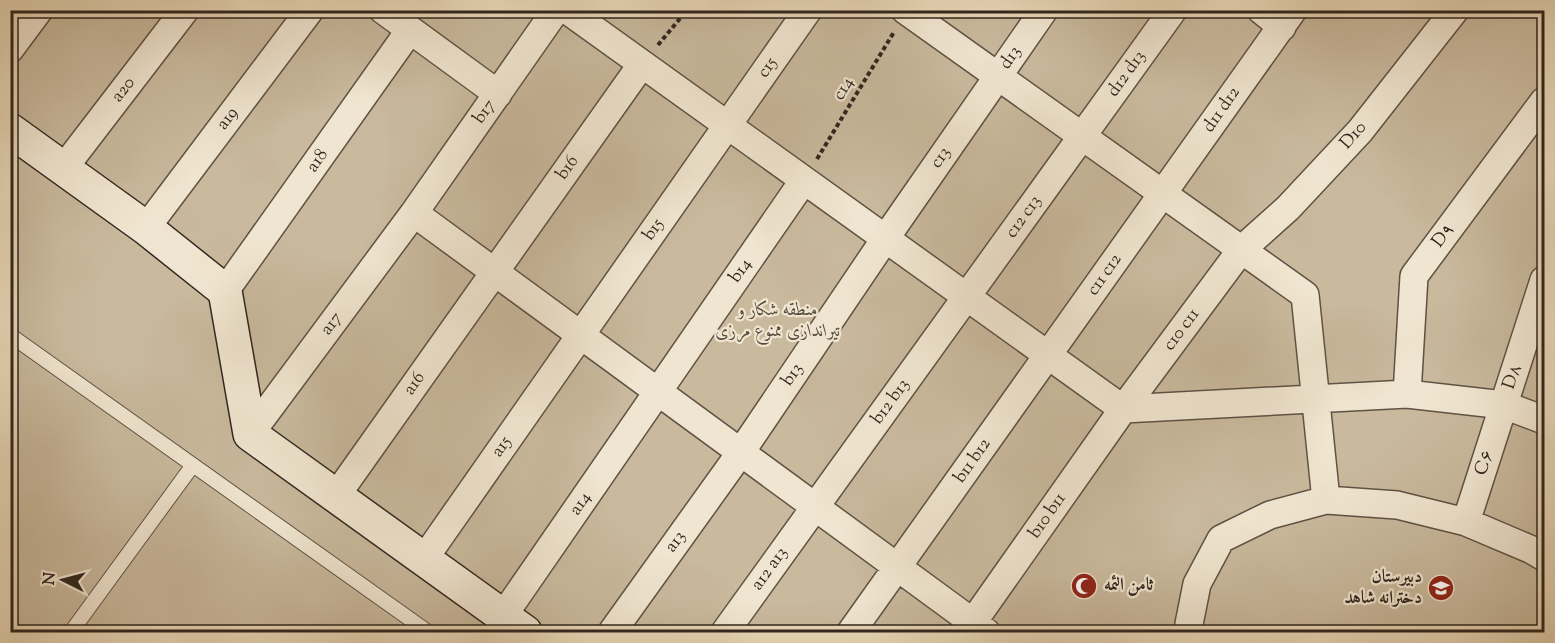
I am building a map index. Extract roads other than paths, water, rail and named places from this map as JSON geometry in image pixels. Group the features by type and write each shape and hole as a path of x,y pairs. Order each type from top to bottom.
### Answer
{"main road":[{"path":"10,130 146,228 225,291 250,435 514,625"}],"street":[{"path":"10,49 39,10"},
{"name":"a20","path":"63,169 185,10"},
{"name":"a19","path":"146,228 310,10"},
{"path":"384,10 498,94"},
{"name":"b17","path":"414,213 556,10"},
{"path":"567,10 596,19 642,64 1123,409 1407,394 1504,405 1545,420"},
{"name":"c15","path":"728,126 808,10"},
{"name":"d13","path":"998,77 1044,10"},
{"name":"d12 d13","path":"1082,137 1173,10"},
{"name":"D10","path":"1241,250 1288,208 1360,131 1455,10"},
{"path":"906,11 1305,295 1326,500"},
{"name":"d11 d12","path":"1162,194 1278,16"},
{"name":"a18","path":"225,291 410,30"},
{"name":"b16","path":"495,272 642,64"},
{"name":"c13","path":"885,239 998,77"},
{"name":"D۹","path":"1407,394 1414,276 1545,100"},
{"name":"b15","path":"581,335 728,126"},
{"name":"c12 c13","path":"966,297 1082,137"},
{"name":"b14","path":"658,391 804,180"},
{"name":"c11 c12","path":"1048,355 1162,194"},
{"path":"414,213 898,567 975,629"},
{"name":"a17","path":"250,435 414,213"},
{"name":"b13","path":"741,452 885,239"},
{"name":"c10 c11","path":"1123,409 1241,250"},
{"name":"a16","path":"336,496 495,272"},
{"name":"D۸","path":"1504,405 1545,280"},
{"name":"b12 b13","path":"815,507 966,297"},
{"name":"a15","path":"424,559 581,335"},
{"name":"b11 b12","path":"851,633 1048,355"},
{"name":"a14","path":"514,625 658,391"},
{"name":"C۶","path":"1466,522 1504,405"},
{"name":"b10 b11","path":"975,629 1123,409"},
{"name":"a13","path":"612,633 741,452"},
{"path":"1190,633 1189,624 1197,584 1221,539 1270,515 1326,500 1396,506 1466,522 1545,557"},
{"name":"a12 a13","path":"725,633 815,507"}],"lane":[{"path":"10,335 428,633"},
{"path":"71,633 193,465"}],"place":[{"name":"ثامن الئمه","path":"1084,586"},
{"name":"دبیرستان دخترانه شاهد","path":"1441,588"}],"park label":[{"name":"منطقه شکار و تیراندازی ممنوع مرزی","path":"778,321"}]}
